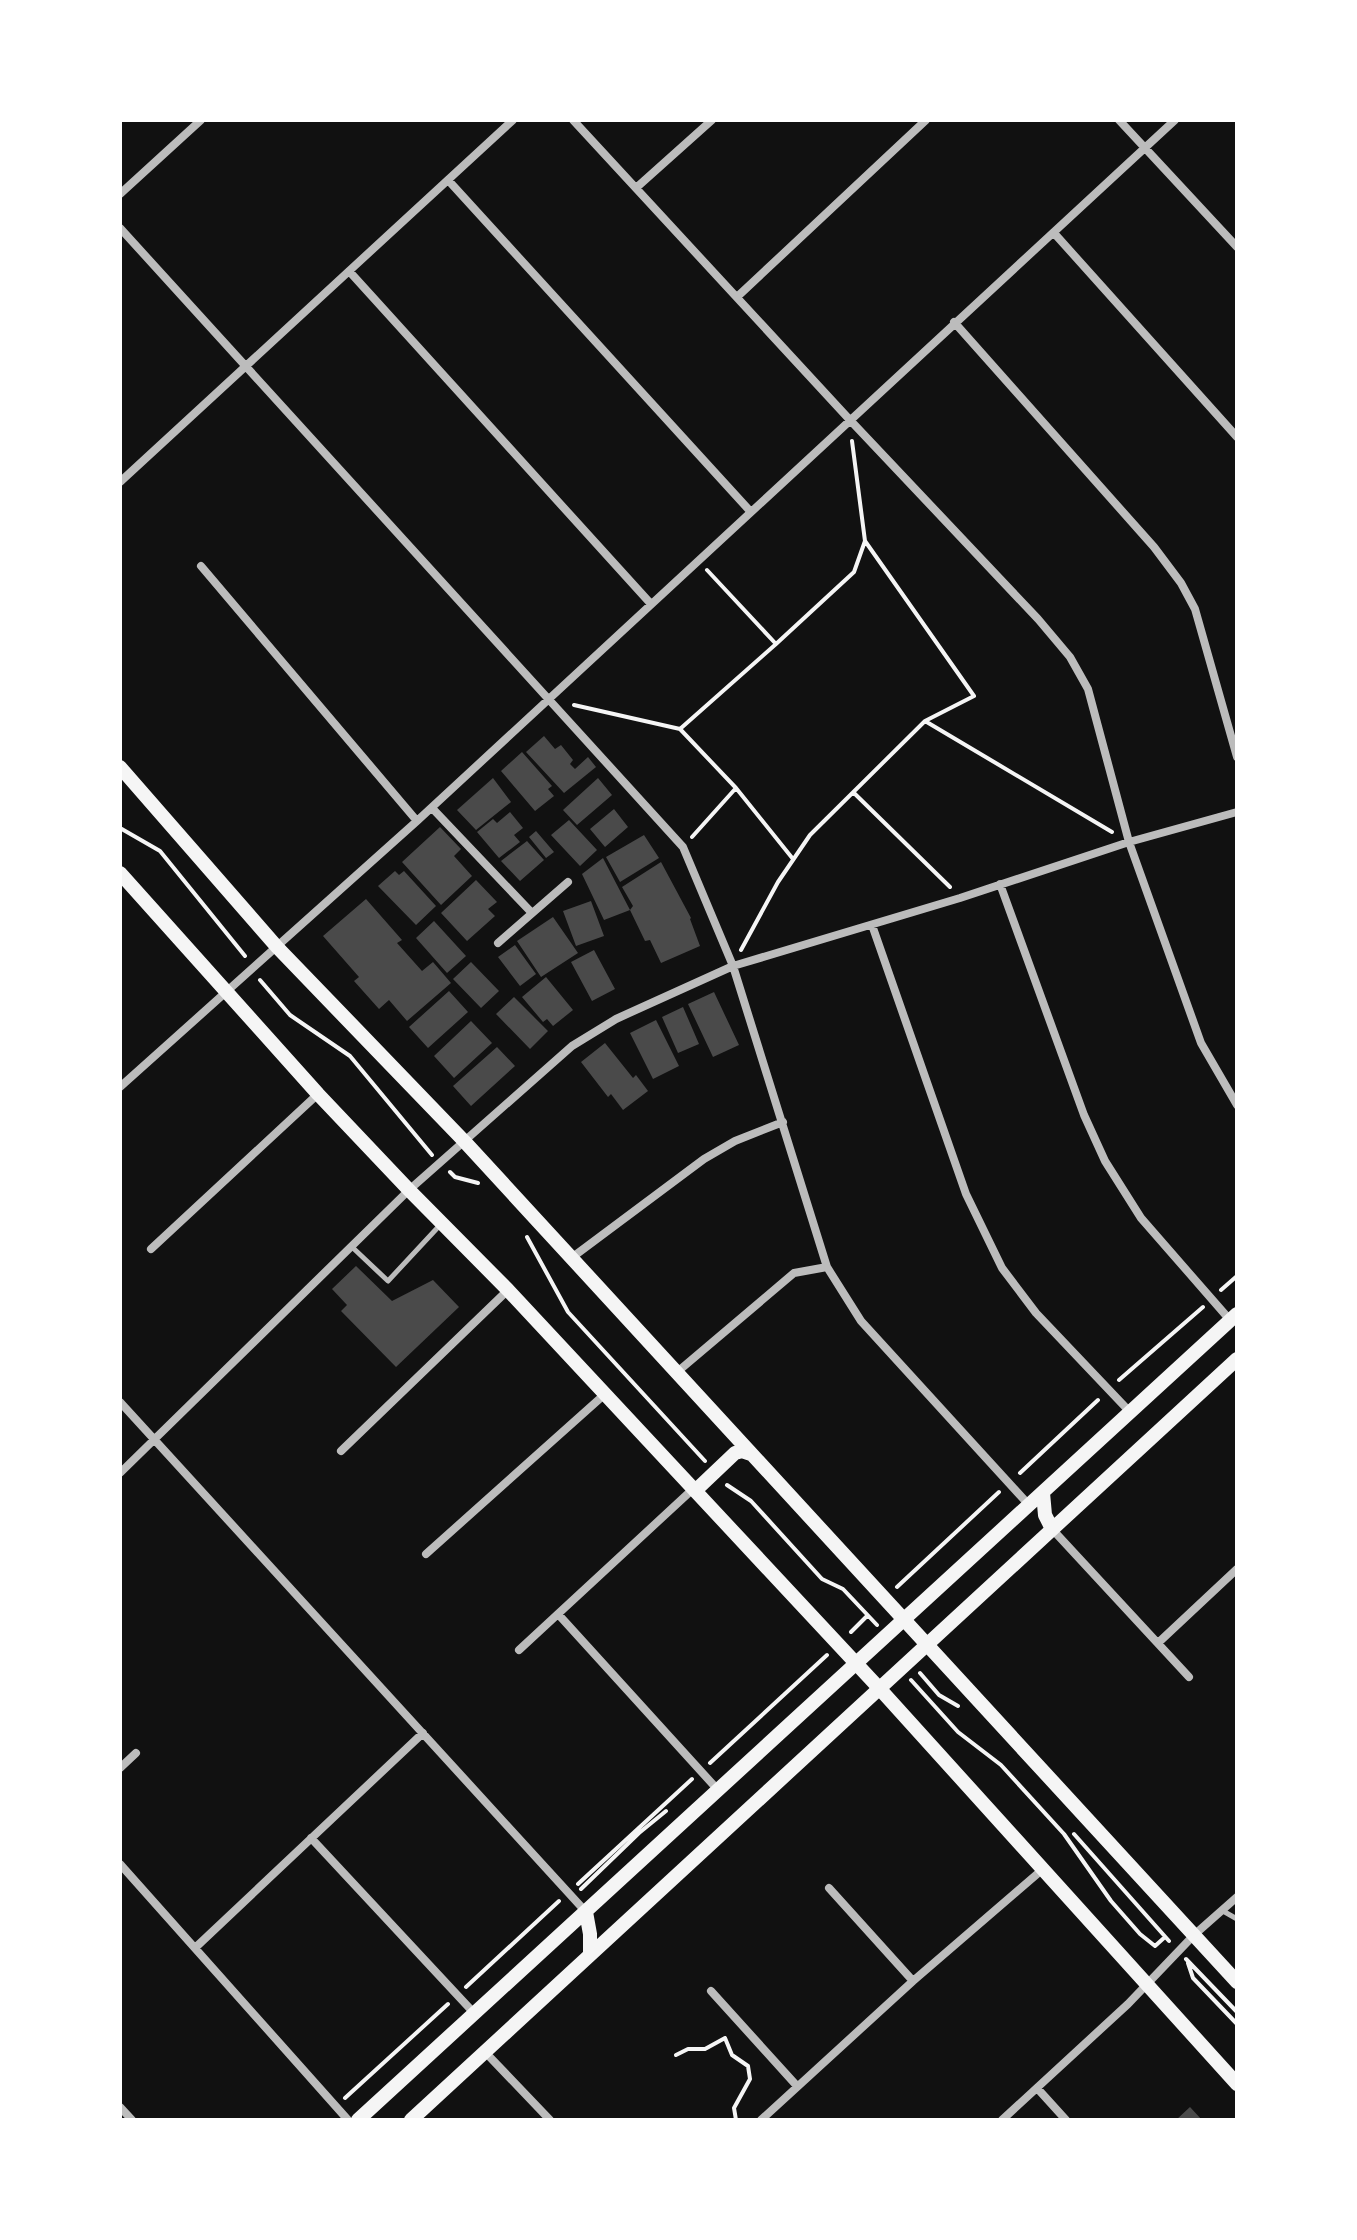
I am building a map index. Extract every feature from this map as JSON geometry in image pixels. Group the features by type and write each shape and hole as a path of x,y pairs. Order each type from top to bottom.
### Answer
{"main road":[{"path":"120,767 277,947 465,1142 1237,1982"},
{"path":"120,873 318,1094 508,1290 879,1688 1237,2084"},
{"path":"358,2120 1234,1317"},
{"path":"411,2120 1237,1359"},
{"path":"694,1490 735,1453 742,1451 751,1454"},
{"path":"1043,1493 1045,1515 1052,1529"},
{"path":"586,1912 590,1955"}],"street":[{"path":"120,194 201,120"},
{"path":"120,482 513,120"},
{"path":"573,120 1070,657 1088,689 1129,842 1201,1043 1237,1105"},
{"path":"636,188 712,120"},
{"path":"737,297 926,120"},
{"path":"1119,120 1237,247"},
{"path":"120,1087 432,808 1175,120"},
{"path":"448,180 750,511"},
{"path":"1054,233 1237,437"},
{"path":"122,235 246,366 683,847 733,966 827,1267 861,1321 1029,1505"},
{"path":"349,271 651,604"},
{"path":"954,322 1154,547 1181,583 1195,609 1237,757"},
{"path":"201,566 417,821"},
{"path":"432,808 531,912"},
{"path":"120,1473 409,1190 572,1046 616,1019 733,966 960,898 1129,842 1237,812"},
{"path":"498,943 568,882"},
{"path":"1000,884 1084,1115 1105,1161 1141,1218 1211,1299 1234,1317"},
{"path":"872,925 966,1194 1002,1268 1036,1313 1130,1412"},
{"path":"151,1249 318,1094"},
{"path":"570,1259 704,1159 735,1141 783,1122"},
{"path":"676,1373 794,1273 827,1267"},
{"path":"341,1451 508,1290"},
{"path":"426,1554 605,1394"},
{"path":"120,1402 586,1912"},
{"path":"519,1650 694,1490"},
{"path":"1052,1529 1189,1677"},
{"path":"1158,1643 1237,1569"},
{"path":"558,1614 718,1790"},
{"path":"195,1948 423,1733"},
{"path":"120,1768 136,1753"},
{"path":"311,1838 474,2013"},
{"path":"120,1864 348,2120"},
{"path":"761,2120 913,1981 1043,1869"},
{"path":"829,1888 913,1981"},
{"path":"1002,2120 1237,1897"},
{"path":"711,1991 797,2086"},
{"path":"485,2052 550,2120"},
{"path":"1037,2088 1066,2120"},
{"path":"120,2107 132,2120"}],"lane":[{"path":"352,1247 388,1281 442,1224"},
{"path":"1222,1910 1237,1919"},
{"path":"1220,1964 1236,1966"}],"path":[{"path":"680,729 854,572 865,541 849,419"},
{"path":"733,966 778,882 810,835 925,721 974,696 865,541"},
{"path":"697,561 776,644"},
{"path":"549,699 680,729 736,788 793,859"},
{"path":"925,721 1129,842"},
{"path":"683,847 736,788"},
{"path":"854,793 960,898"},
{"path":"120,828 160,851 290,1015 350,1056 418,1141 455,1177 477,1182 487,1194"},
{"path":"517,1227 528,1238 568,1312 730,1488 751,1501 822,1579 843,1589 887,1635"},
{"path":"336,2106 838,1645 1109,1390 1237,1276"},
{"path":"910,1660 939,1695 960,1707"},
{"path":"909,1679 958,1732 1001,1765 1033,1799 1064,1834 1111,1901 1155,1946 1165,1937 1067,1826"},
{"path":"1237,2012 1187,1961 1193,1978 1237,2024"},
{"path":"676,2055 688,2049 705,2049 725,2038 732,2027 740,2023"},
{"path":"725,2038 732,2055 748,2066 750,2079 734,2108 736,2120"}],"building":[{"path":"544,736 555,749 561,745 573,760 570,764 575,769 588,757 596,767 564,793 526,752"},
{"path":"522,752 552,786 548,789 554,796 535,811 501,771"},
{"path":"493,778 511,802 476,830 457,810"},
{"path":"598,778 612,795 577,825 563,810"},
{"path":"614,809 628,827 605,847 590,829"},
{"path":"510,812 523,828 514,835 520,842 499,858 477,832 493,819 497,823"},
{"path":"569,820 597,850 580,866 551,835"},
{"path":"440,827 461,849 454,856 472,876 441,905 402,862"},
{"path":"536,831 554,852 546,858 529,837"},
{"path":"644,835 659,858 620,882 606,857"},
{"path":"527,841 544,860 520,881 501,861"},
{"path":"603,858 630,910 604,920 582,874"},
{"path":"661,862 691,918 700,946 661,963 650,940 645,941 630,910 633,906 622,887"},
{"path":"395,871 399,875 404,871 436,906 416,925 378,886"},
{"path":"476,880 497,902 488,909 495,916 467,941 441,913"},
{"path":"366,899 402,940 397,943 422,971 433,962 451,983 407,1021 389,1000 379,1009 354,981 359,977 323,936"},
{"path":"591,901 604,936 576,946 563,911"},
{"path":"553,917 578,953 541,977 517,941"},
{"path":"434,921 466,956 447,973 416,938"},
{"path":"515,945 536,974 520,986 498,957"},
{"path":"594,950 615,989 592,1001 571,962"},
{"path":"471,962 499,991 481,1008 453,979"},
{"path":"546,977 573,1010 553,1026 547,1019 543,1022 522,997"},
{"path":"449,991 468,1012 428,1048 409,1027"},
{"path":"714,992 739,1045 713,1057 688,1004"},
{"path":"514,997 548,1031 530,1049 496,1014"},
{"path":"683,1007 699,1044 678,1053 662,1017"},
{"path":"656,1020 679,1066 653,1079 630,1033"},
{"path":"471,1021 492,1043 454,1078 434,1056"},
{"path":"605,1043 633,1078 636,1075 648,1091 623,1110 611,1094 608,1097 581,1062"},
{"path":"497,1047 515,1066 471,1106 453,1086"},
{"path":"356,1266 392,1301 433,1280 459,1307 396,1367 341,1311 347,1305 332,1289"},
{"path":"1190,2107 1202,2120 1176,2120"}]}
